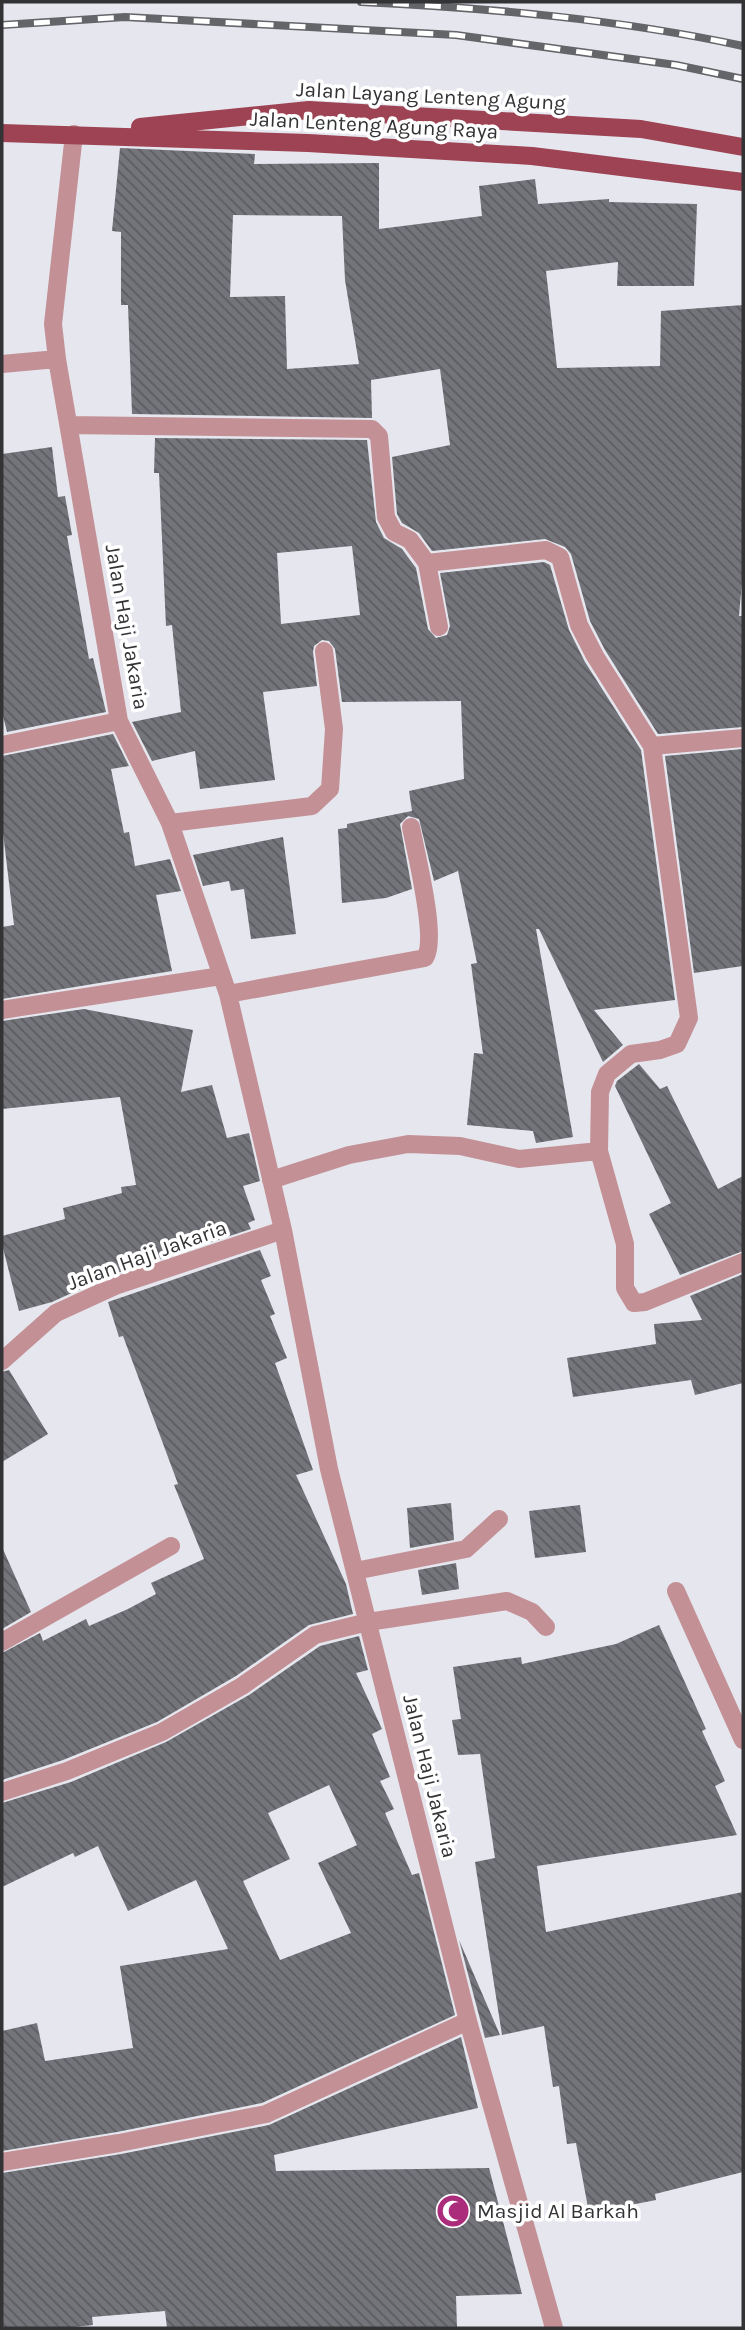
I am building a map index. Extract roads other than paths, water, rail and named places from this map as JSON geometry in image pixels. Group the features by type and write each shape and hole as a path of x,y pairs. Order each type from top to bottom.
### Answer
{"main road":[{"name":"Jalan Layang Lenteng Agung","path":"74,134 309,110 641,129 743,147"},
{"name":"Jalan Lenteng Agung Raya","path":"2,133 308,143 533,156 743,181"}],"street":[{"name":"Jalan Haji Jakaria","path":"74,134 53,324 119,721 170,823 228,994 283,1230 329,1469 468,2021 554,2328"},
{"path":"2,364 57,359"},
{"path":"69,425 372,429 379,436 386,517 394,532 410,540 427,563 439,627"},
{"path":"427,563 547,550 560,557 579,625 595,656 652,746 689,1018 677,1044 631,1054 607,1074 600,1092 599,1151 625,1244 625,1288 634,1303 645,1302 743,1262"},
{"path":"170,823 312,806 324,797 330,789 334,729 324,651"},
{"path":"2,745 119,721"},
{"path":"652,746 743,738"},
{"path":"228,994 425,958 430,951 430,940 411,827"},
{"path":"2,1010 221,976"},
{"path":"271,1180 349,1155 408,1144 460,1146 519,1159 599,1151"},
{"name":"Jalan Haji Jakaria","path":"2,1361 56,1313 103,1291 283,1230"},
{"path":"355,1571 466,1549 499,1519"},
{"path":"2,1642 171,1546"},
{"path":"676,1591 743,1740"},
{"path":"2,1792 67,1771 162,1732 242,1686 315,1635 368,1622 508,1601 531,1612 546,1627"},
{"path":"2,2162 119,2143 266,2114 468,2021"}],"railway":[{"path":"361,2 553,16 649,29 743,46"},
{"path":"2,25 125,17 456,35 676,65 743,79"}],"place":[{"name":"Masjid Al Barkah","path":"453,2211"}]}
